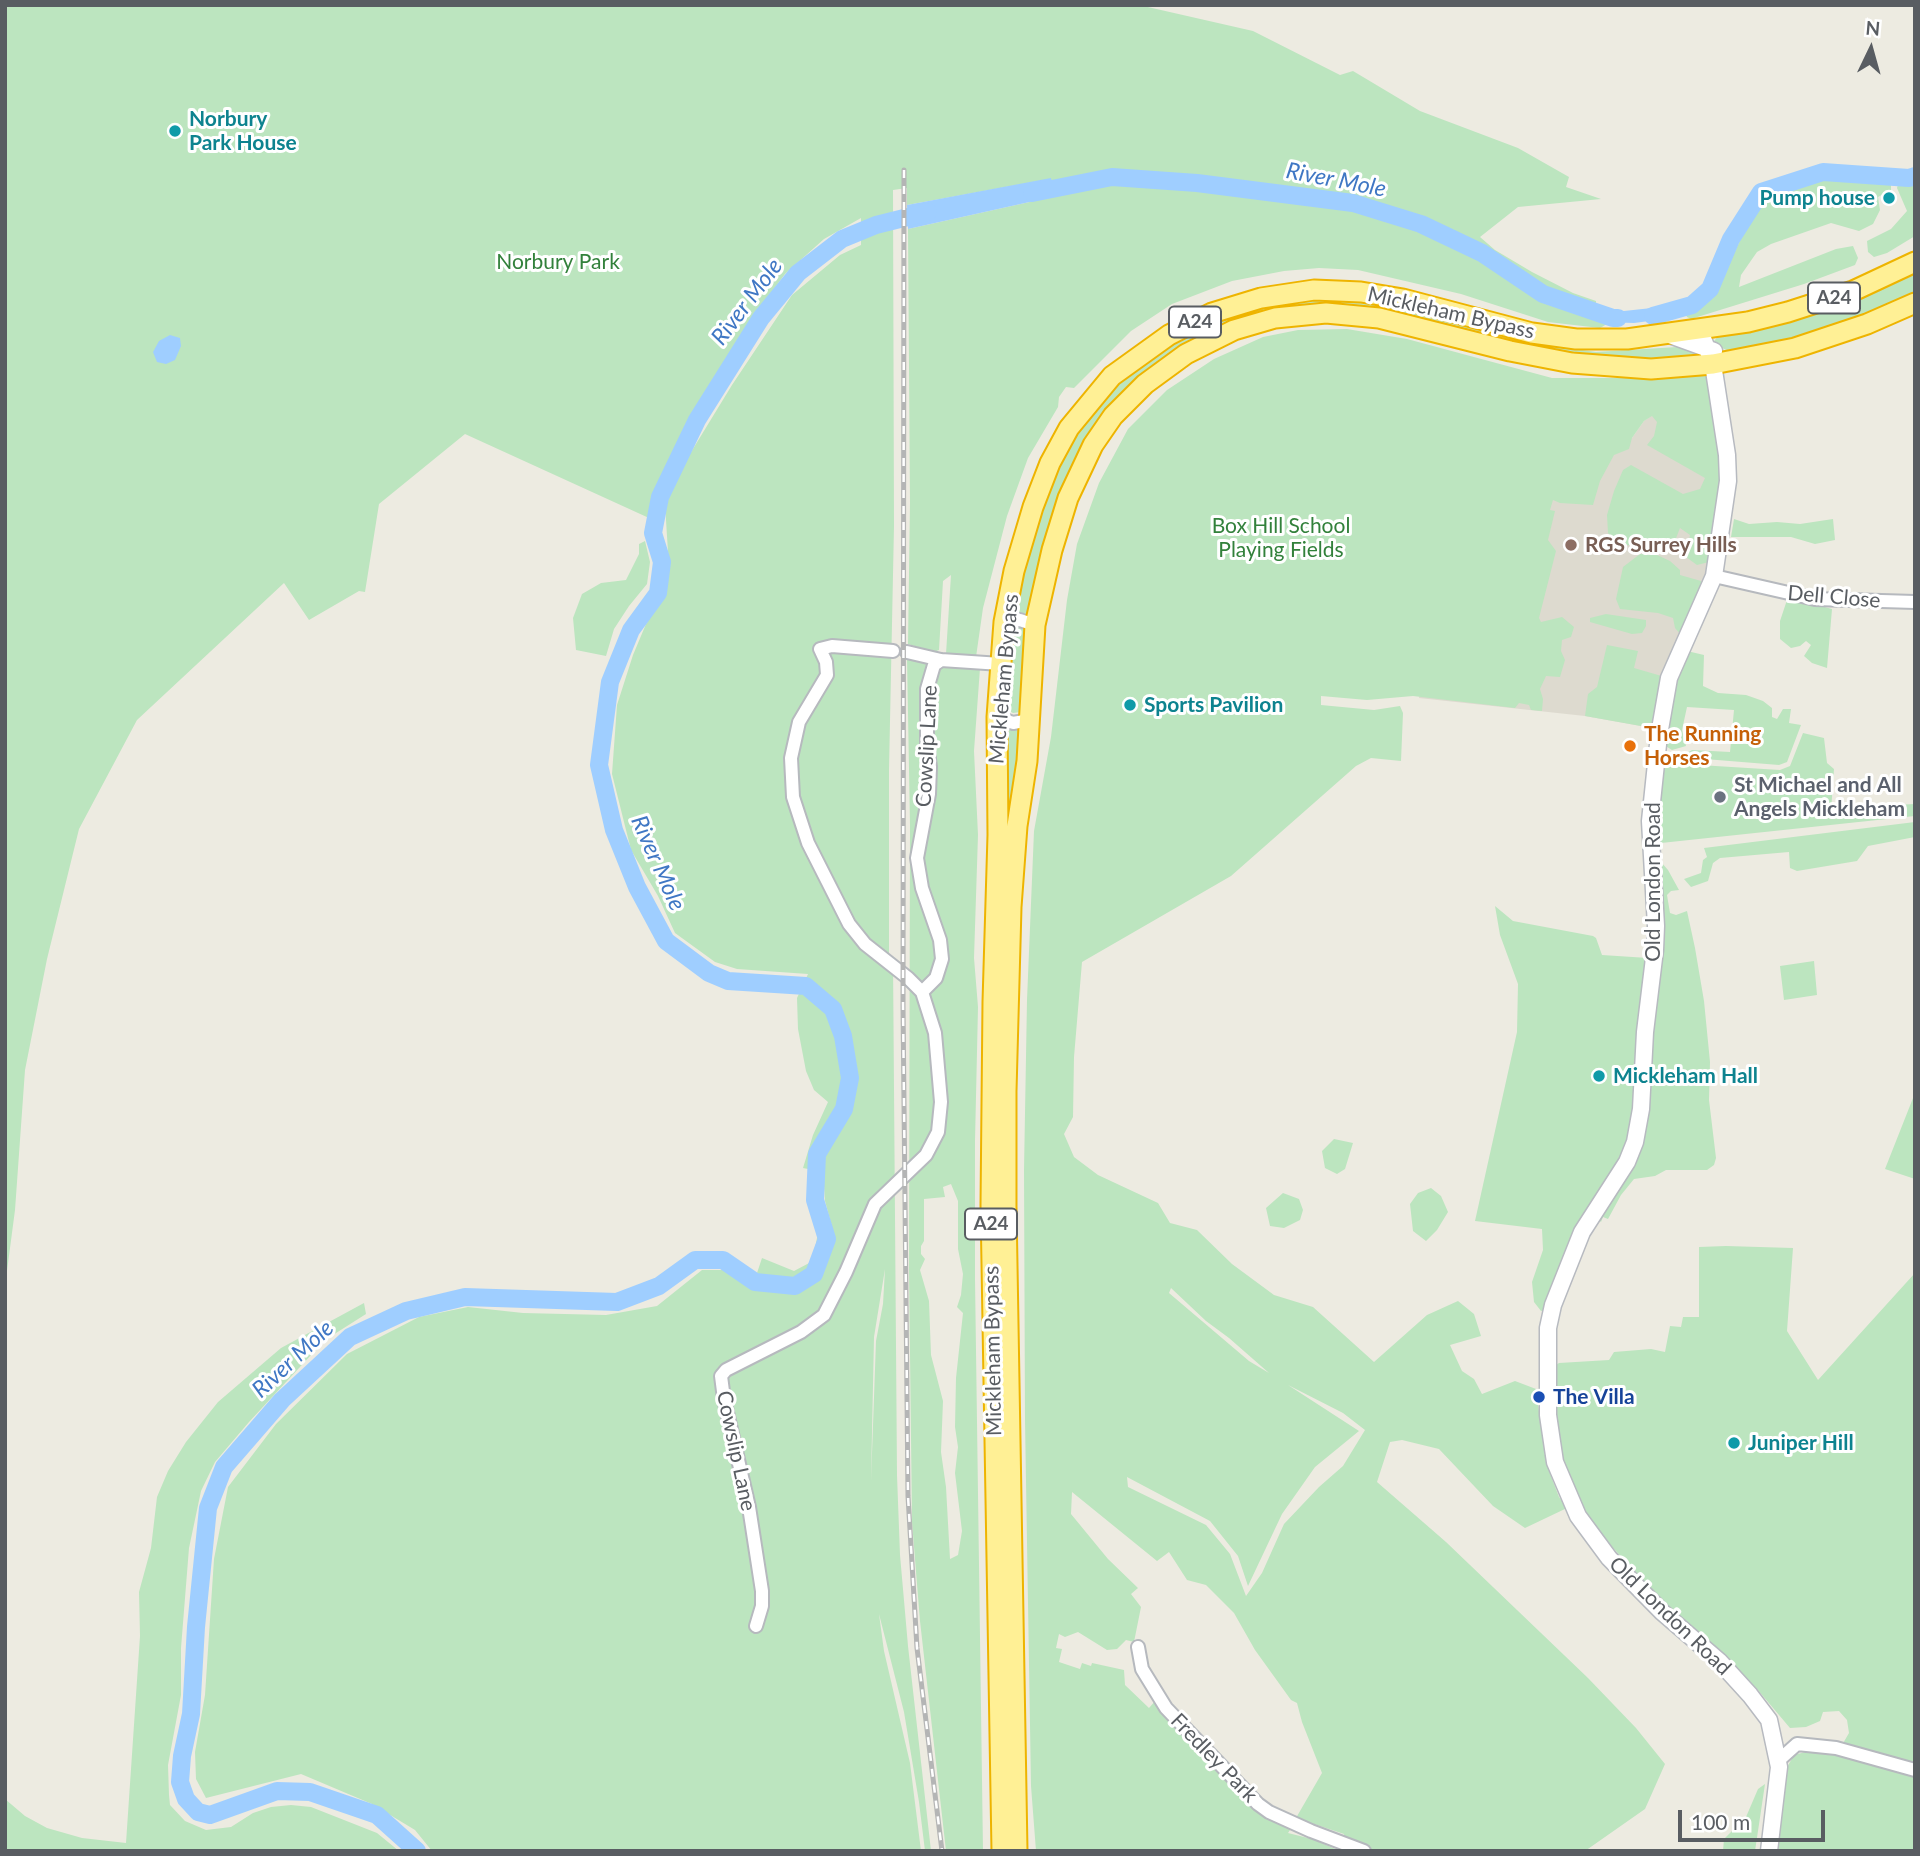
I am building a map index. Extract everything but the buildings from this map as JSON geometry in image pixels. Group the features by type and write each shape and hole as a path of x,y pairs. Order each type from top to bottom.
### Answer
{"highway":[{"name":"Mickleham Bypass","path":"1002,1851 991,1205 992,1029 998,835 997,717 1004,622 1014,571 1033,507 1050,463 1069,428 1112,376 1169,335 1212,313 1261,298 1314,290 1337,290 1403,299 1532,333 1576,339 1628,339 1748,321 1811,305 1871,283 1915,262"},
{"name":"Mickleham Bypass","path":"1017,1851 1006,1091 1013,871 1030,720 1035,625 1052,550 1068,498 1093,445 1113,416 1145,384 1186,354 1234,330 1275,318 1326,313 1380,318 1510,351 1572,363 1651,369 1711,357 1760,356 1830,338 1915,303"}],"main road":[{"name":"Old London Road","path":"1696,330 1703,336 1711,357 1727,455 1728,481 1714,576 1669,678 1659,734 1650,821 1655,950 1636,1142 1627,1162 1582,1232 1553,1306 1548,1328 1548,1415 1555,1462 1563,1485 1585,1526 1609,1558 1662,1612 1719,1661 1769,1720 1778,1761 1769,1851"},
{"path":"1667,334 1711,357"}],"street":[{"name":"Dell Close","path":"1714,576 1815,599 1915,602"},
{"path":"1004,622 1020,620 1035,625"},
{"path":"893,651 832,646 820,649 826,662 827,675 799,722 791,758 793,797 808,843 849,924 865,944 922,992"},
{"path":"907,652 941,660 1001,664"},
{"name":"Cowslip Lane","path":"756,1626 762,1606 762,1591 749,1507 721,1376 726,1370 801,1332 824,1315 875,1204 926,1154 938,1132 941,1102 935,1033 922,992 936,978 942,959 940,940 922,888 917,858 930,781 928,690 934,665 941,660"},
{"path":"997,717 1013,723 1030,720"},
{"name":"Fredley Park","path":"1138,1647 1142,1669 1166,1709 1258,1804 1269,1812 1311,1831 1364,1851"},
{"path":"1778,1761 1797,1744 1836,1748 1915,1770"}],"shaded area":[{"name":"RGS Surrey Hills","path":"1710,380 1708,566 1702,588 1669,658 1652,728 1585,716 1419,698 1434,511 1632,438 1644,421 1684,393"}],"green space":[{"name":"Norbury Park","path":"5,5 1139,5 1253,31 1340,75 1353,71 1420,111 1518,148 1569,177 1566,187 1601,199 1518,207 1480,237 1495,250 1532,272 1573,293 1596,301 1596,316 1607,324 1600,328 1548,322 1461,294 1358,270 1319,268 1284,271 1232,281 1172,304 1131,331 1074,388 1066,387 1059,397 1058,407 1028,458 1007,516 983,608 976,657 946,654 951,575 943,581 939,650 934,652 908,644 908,229 1034,201 1054,193 1050,179 907,205 907,188 893,190 894,526 889,770 889,956 893,960 897,1475 900,1555 908,1646 931,1851 925,1851 904,1712 879,1614 884,1651 910,1763 921,1851 432,1851 415,1830 372,1804 301,1774 206,1798 196,1779 195,1752 205,1695 214,1559 228,1487 276,1424 347,1354 419,1317 468,1307 523,1313 606,1315 657,1306 702,1270 723,1270 753,1285 762,1258 794,1271 813,1261 818,1232 832,1227 825,1201 823,1172 803,1168 813,1135 828,1102 814,1090 806,1071 798,1029 797,998 808,974 737,969 715,962 675,933 658,896 631,850 612,774 617,705 646,624 662,599 669,568 665,504 688,457 792,295 840,255 861,245 861,218 824,239 785,274 743,331 698,407 662,478 649,518 465,434 379,504 365,592 359,591 309,620 284,583 137,720 79,829 47,959 25,1070 15,1210 5,1286","holes":["885,1269 883,1304 876,1341 871,1481 874,1337"]},
{"path":"1826,179 1891,183 1891,190 1878,197 1880,210 1873,224 1859,231 1831,223 1771,244 1757,252 1741,275 1739,287 1836,249 1853,246 1858,258 1855,265 1691,319 1687,317 1685,313 1713,298 1744,232 1767,198"},
{"path":"1915,183 1915,236 1887,253 1874,257 1868,252 1867,241 1891,229 1907,211 1897,188 1898,184"},
{"path":"1915,269 1915,297 1799,340 1727,350 1716,346 1714,341 1721,333"},
{"path":"1355,298 1532,337 1562,347 1596,352 1677,347 1695,348 1700,354 1699,359 1656,361 1569,355 1384,313 1229,327 1110,413 1028,614 1017,612 1012,607 1050,476 1096,400 1189,329 1271,300"},
{"name":"Box Hill School Playing Fields","path":"1347,329 1407,339 1552,378 1620,378 1703,372 1710,380 1724,479 1709,562 1697,565 1686,557 1690,535 1680,528 1670,549 1654,543 1619,546 1608,533 1607,515 1614,491 1623,470 1631,465 1683,494 1700,489 1705,478 1647,445 1654,436 1657,422 1652,416 1644,421 1632,438 1629,449 1614,455 1600,481 1593,505 1560,503 1553,500 1550,510 1555,511 1548,540 1556,551 1539,618 1541,622 1562,617 1574,627 1571,637 1562,640 1561,651 1565,660 1560,677 1546,676 1540,689 1542,711 1531,710 1529,705 1519,703 1515,708 1413,696 1367,700 1321,696 1321,705 1374,710 1400,706 1403,713 1401,761 1371,758 1356,766 1231,876 1082,962 1074,1057 1073,1117 1064,1134 1074,1157 1098,1175 1158,1203 1170,1223 1197,1230 1232,1264 1274,1295 1313,1307 1374,1362 1427,1315 1458,1301 1474,1314 1481,1336 1450,1345 1462,1371 1474,1379 1482,1394 1515,1381 1536,1389 1546,1463 1559,1497 1567,1508 1525,1528 1493,1506 1439,1449 1402,1440 1390,1442 1377,1482 1446,1542 1588,1678 1636,1728 1665,1764 1645,1809 1585,1851 1347,1851 1344,1834 1296,1818 1322,1773 1297,1703 1291,1700 1255,1650 1234,1613 1206,1585 1187,1580 1169,1552 1157,1561 1072,1492 1071,1514 1108,1559 1138,1588 1131,1594 1141,1607 1134,1642 1126,1640 1117,1649 1107,1650 1078,1632 1065,1637 1059,1634 1056,1648 1062,1649 1059,1662 1080,1669 1082,1663 1091,1666 1092,1663 1124,1670 1125,1685 1149,1708 1156,1700 1160,1707 1292,1827 1288,1833 1312,1839 1340,1851 1036,1851 1031,1786 1025,1420 1024,1170 1027,1000 1034,831 1051,737 1067,600 1077,544 1099,483 1128,429 1167,390 1214,359 1263,337 1298,330","holes":["1171,1288 1206,1321 1269,1373 1249,1361 1169,1293","1288,1385 1343,1413 1365,1430 1343,1466 1284,1524 1262,1573 1246,1596 1230,1554 1206,1525 1128,1487 1127,1477 1210,1521 1238,1556 1248,1586 1282,1514 1315,1467 1359,1431"]},
{"path":"1734,519 1749,524 1800,524 1833,519 1835,540 1815,544 1791,537 1731,537"},
{"path":"645,541 650,562 647,584 614,629 606,656 576,650 573,618 582,594 601,583 626,580 639,554 639,544"},
{"path":"1640,554 1657,555 1670,561 1680,570 1680,575 1701,581 1702,588 1682,636 1675,628 1673,618 1658,613 1620,609 1616,599 1623,567"},
{"path":"1788,597 1832,609 1827,668 1812,663 1804,656 1811,645 1806,641 1791,648 1780,639 1780,621"},
{"path":"1606,614 1646,620 1646,626 1642,633 1632,634 1590,622 1590,618"},
{"path":"1014,626 1024,627 1028,632 1021,712 1013,713 1005,708 1009,633"},
{"path":"1607,645 1638,651 1634,668 1665,677 1652,728 1585,716 1588,694 1597,687"},
{"path":"1687,651 1704,655 1703,686 1718,693 1746,695 1763,701 1772,708 1772,717 1777,719 1783,709 1791,709 1789,723 1801,725 1787,762 1779,765 1680,757 1692,750 1730,752 1734,710 1687,707 1682,730 1686,746 1672,750 1664,745 1673,690"},
{"path":"907,657 980,668 974,751 978,835 974,958 978,1007 975,1279 983,1851 946,1851 920,1621 912,1522 909,1270 910,825","holes":["951,1184 958,1201 958,1249 963,1274 957,1307 963,1313 956,1378 955,1427 958,1447 955,1473 962,1531 958,1555 950,1559 941,1452 943,1401 931,1355 929,1301 920,1270 925,1259 921,1254 924,1241 924,1199 945,1197 943,1187"]},
{"path":"1006,727 1021,728 999,976"},
{"path":"1803,733 1824,738 1827,763 1834,769 1831,811 1853,807 1915,804 1915,816 1661,843 1654,840 1663,767 1667,763 1780,770 1790,766"},
{"path":"1915,822 1915,837 1868,846 1857,861 1797,871 1790,868 1789,852 1720,858 1713,863 1708,881 1691,887 1684,879 1701,873 1703,860 1707,857 1704,848"},
{"path":"1658,862 1668,870 1679,890 1671,891 1667,895 1670,913 1676,915 1687,911 1695,948 1704,1001 1710,1062 1709,1100 1716,1158 1714,1165 1707,1170 1666,1170 1655,1176 1634,1179 1621,1195 1608,1219 1603,1217 1601,1222 1596,1217 1630,1162 1660,972"},
{"path":"1495,906 1513,921 1593,936 1602,955 1648,958 1630,1140 1547,1310 1541,1311 1534,1302 1532,1282 1543,1250 1542,1229 1475,1221 1517,1032 1518,984 1500,935"},
{"path":"1814,961 1817,995 1784,1000 1780,966"},
{"path":"1915,1093 1915,1179 1885,1169"},
{"path":"1334,1139 1353,1143 1345,1169 1337,1174 1325,1168 1322,1151"},
{"path":"1431,1188 1441,1196 1448,1212 1437,1230 1426,1241 1413,1231 1410,1204 1418,1193"},
{"path":"1283,1193 1299,1199 1303,1210 1300,1220 1284,1228 1270,1226 1266,1208"},
{"path":"1699,1247 1793,1248 1787,1331 1818,1380 1915,1273 1915,1767 1842,1745 1849,1733 1847,1720 1839,1711 1823,1712 1820,1721 1806,1727 1790,1728 1727,1658 1678,1618 1613,1548 1591,1521 1560,1462 1555,1433 1553,1367 1559,1363 1609,1360 1614,1352 1651,1349 1665,1352 1670,1326 1681,1327 1683,1317 1699,1317"},
{"path":"364,1303 366,1314 325,1340 249,1422 215,1462 201,1491 189,1548 181,1648 181,1695 168,1765 169,1795 170,1805 185,1821 206,1830 231,1827 253,1813 271,1807 311,1807 377,1833 399,1851 5,1851 5,1799 25,1816 47,1828 82,1838 126,1843 140,1636 139,1592 151,1548 157,1497 168,1471 186,1442 218,1402 281,1348"},
{"path":"1809,1751 1846,1755 1915,1775 1915,1851 1776,1851 1786,1769 1794,1755"},
{"path":"1765,1784 1755,1851 1723,1851 1724,1839 1746,1817 1758,1789"}],"water":[{"path":"1051,178 1054,194 1034,201 908,229 907,205"},
{"path":"1672,302 1680,317 1634,323 1604,322 1596,316 1596,307 1624,311 1661,307"},
{"path":"170,335 180,338 181,346 175,360 166,364 157,362 153,352 159,341"}],"waterway":[{"name":"River Mole","path":"1653,316 1692,305 1710,289 1731,239 1761,192 1823,172 1909,178 1915,176"},
{"name":"River Mole","path":"1032,193 1112,177 1197,183 1353,203 1421,224 1482,253 1543,294 1618,318"},
{"name":"River Mole","path":"417,1851 377,1815 310,1792 277,1791 210,1815 198,1812 186,1799 180,1782 182,1756 191,1714 196,1627 208,1508 224,1467 282,1400 350,1337 406,1311 465,1297 617,1302 659,1286 695,1260 723,1260 755,1282 795,1286 814,1274 827,1239 815,1200 817,1154 844,1109 850,1078 843,1036 833,1009 806,986 728,981 709,973 666,941 637,887 614,830 599,765 610,682 631,630 658,593 662,562 653,533 660,497 697,420 761,318 798,273 842,239 876,225 928,212"}],"railway":[{"path":"904,170 903,1005 908,1496 917,1648 942,1851"}],"place":[{"name":"Norbury Park House","path":"175,131"},
{"name":"Pump house","path":"1889,198"},
{"name":"RGS Surrey Hills","path":"1571,545"},
{"name":"Sports Pavilion","path":"1130,705"},
{"name":"The Running Horses","path":"1630,746"},
{"name":"St Michael and All Angels Mickleham","path":"1720,797"},
{"name":"Mickleham Hall","path":"1599,1076"},
{"name":"The Villa","path":"1539,1397"},
{"name":"Juniper Hill","path":"1734,1443"}]}
